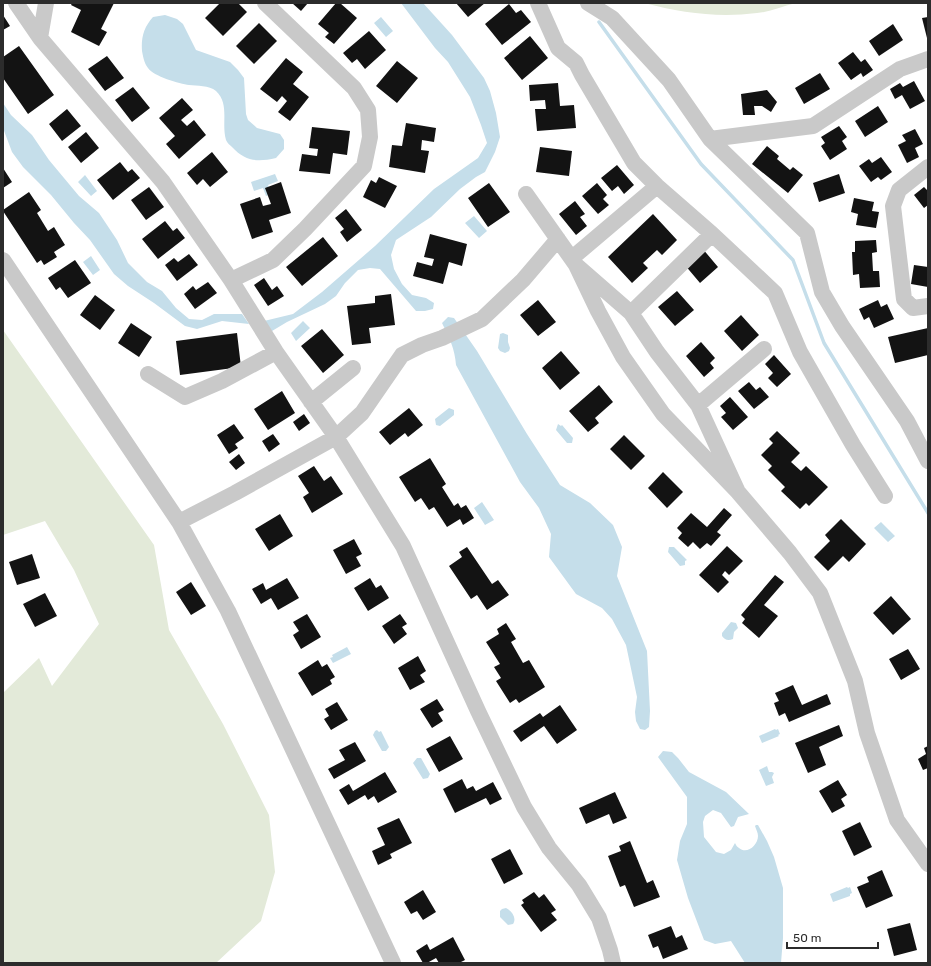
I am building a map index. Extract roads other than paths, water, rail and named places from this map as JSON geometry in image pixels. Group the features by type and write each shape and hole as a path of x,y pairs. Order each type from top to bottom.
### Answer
{"street":[{"path":"16,3 40,38 163,182 231,280 276,352 336,437 403,546 478,711 524,807 549,848 578,885 599,918 613,963"},
{"path":"40,38 46,3"},
{"path":"231,280 273,260 306,228 364,166 370,137 368,110 354,88 265,3"},
{"path":"538,3 558,48 576,64 634,163 657,186 712,234 775,293 800,352 884,496"},
{"path":"588,3 612,18 669,80 710,139 806,233 822,292 842,326 908,421 928,461"},
{"path":"710,139 813,126 900,69 928,59"},
{"path":"928,167 899,190 893,206 904,299 913,308 928,306"},
{"path":"574,261 657,186"},
{"path":"526,194 574,261 623,358 663,414 738,492 790,553 820,593 855,681 867,733 897,820 928,864"},
{"path":"631,313 712,234"},
{"path":"178,522 235,494 336,437 362,413 402,355 422,344 442,338 482,319 523,280 558,239"},
{"path":"3,260 178,522 228,611 393,963"},
{"path":"574,261 631,313 657,352 698,405 738,492"},
{"path":"698,405 764,349"},
{"path":"148,374 185,397 222,381 276,352"},
{"path":"311,402 353,368"}],"water":[{"path":"401,3 423,3 452,35 484,78 490,91 496,113 500,137 495,152 485,172 460,189 431,217 396,240 391,255 394,269 402,284 412,295 426,298 434,303 433,309 416,311 380,269 370,268 358,270 345,283 336,296 325,304 287,322 272,331 264,321 293,314 322,292 375,246 434,189 478,158 487,143 470,97 448,62 435,48"},
{"path":"165,15 177,19 183,24 196,50 230,62 238,70 244,78 246,114 248,120 257,128 280,134 284,140 284,149 276,158 252,160 242,156 228,143 225,134 223,102 216,91 206,87 189,85 161,77 148,68 142,51 144,32 153,17"},
{"path":"381,17 393,31 386,37 374,23"},
{"path":"3,103 11,115 32,135 49,160 79,196 99,213 117,240 128,263 147,282 162,291 176,308 189,319 202,320 214,314 242,314 249,324 222,321 197,329 185,326 128,286 114,274 90,240 51,195 23,167 12,152 3,128"},
{"path":"275,174 278,181 268,185 271,194 266,196 263,188 254,191 251,182"},
{"path":"85,175 97,191 91,196 78,182"},
{"path":"474,216 487,231 479,238 465,223"},
{"path":"91,256 100,270 93,275 83,262"},
{"path":"448,317 454,318 477,351 560,485 590,503 613,525 622,547 617,576 647,651 650,711 649,727 645,730 640,729 636,721 635,712 637,697 626,645 612,619 602,608 576,594 549,557 551,534 539,508 520,482 456,365 453,348 442,323"},
{"path":"303,321 310,328 296,341 291,333"},
{"path":"503,333 508,335 510,348 509,351 505,353 500,351 498,348 500,334"},
{"path":"449,408 454,410 454,415 440,426 436,425 435,419"},
{"path":"558,424 561,426 562,425 573,438 572,443 567,443 556,430"},
{"path":"482,502 494,520 485,525 474,508"},
{"path":"881,522 895,536 888,542 874,528"},
{"path":"669,547 674,547 687,560 685,561 685,565 680,566 668,552"},
{"path":"731,622 736,623 738,628 734,632 733,639 727,640 722,636 722,633"},
{"path":"347,647 351,654 333,663 330,658 333,657 332,655"},
{"path":"778,729 780,734 778,735 779,736 762,743 759,736"},
{"path":"377,730 379,732 381,731 389,747 386,751 382,751 373,735"},
{"path":"663,751 672,752 689,772 726,792 749,814 738,817 734,826 731,827 721,813 713,810 705,816 703,822 704,837 716,852 724,854 731,850 735,843 742,850 749,850 752,848 758,839 756,825 758,825 767,841 774,857 783,888 783,938 781,963 745,963 731,941 715,944 704,940 688,898 677,860 680,841 687,824 687,797 658,757"},
{"path":"417,758 421,758 430,774 428,778 423,779 413,763"},
{"path":"767,766 769,772 774,773 772,777 774,783 766,786 759,770"},
{"path":"850,887 852,893 850,896 833,902 830,894"},
{"path":"506,908 513,915 513,924 508,925 500,917 500,911"}],"waterway":[{"path":"599,22 701,164 793,260 824,343 928,513"}]}
